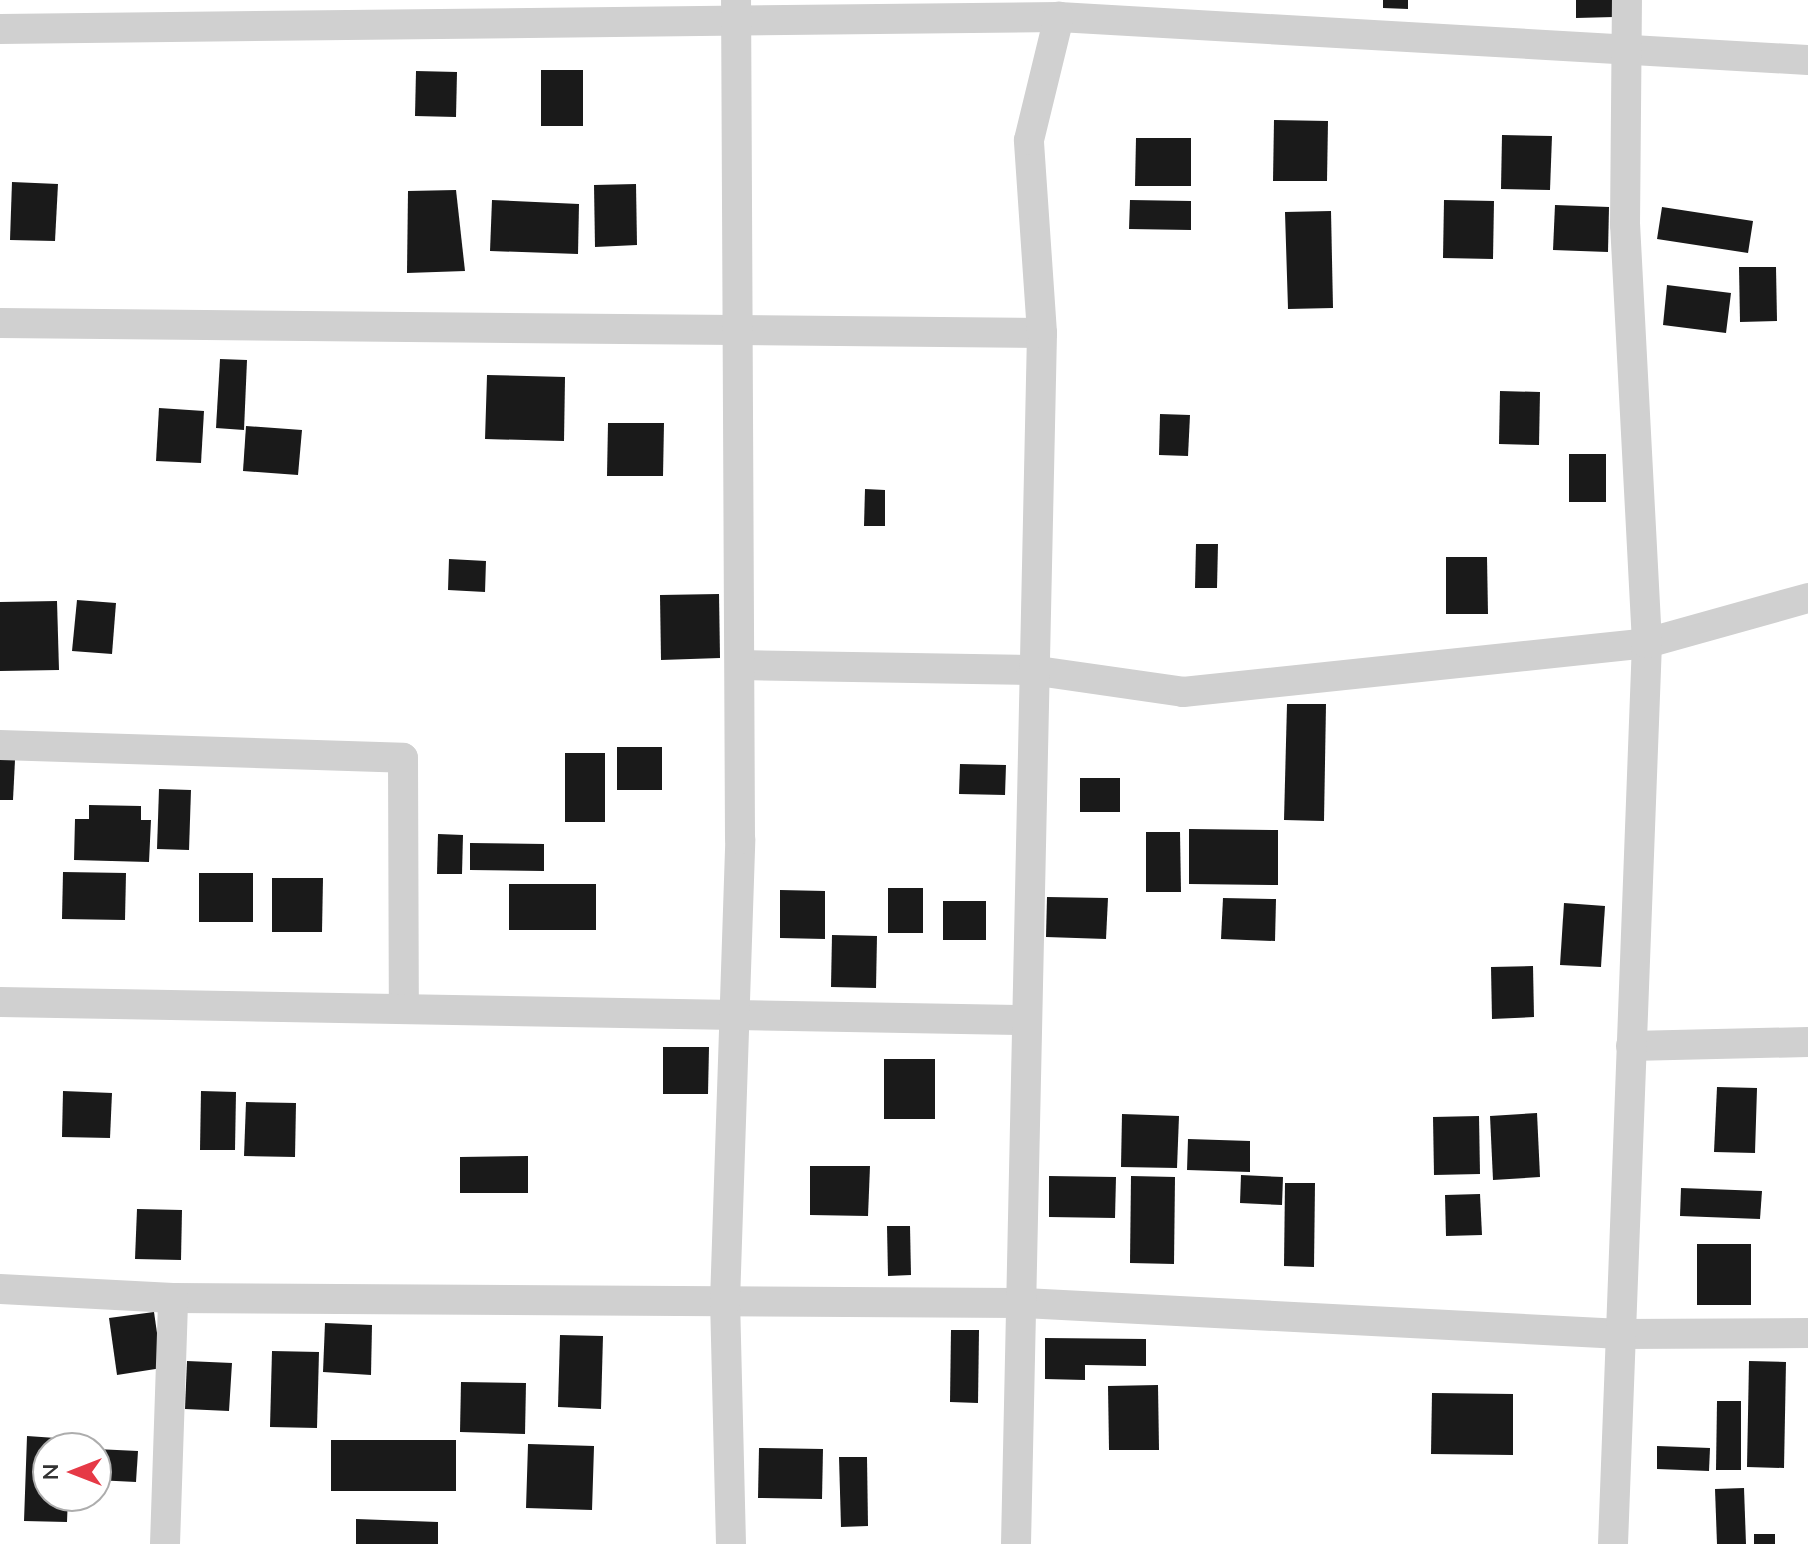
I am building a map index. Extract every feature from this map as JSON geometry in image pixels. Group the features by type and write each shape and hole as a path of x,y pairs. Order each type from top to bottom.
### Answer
{"street":[{"path":"1613,1544 1647,643 1625,225 1627,0"},
{"path":"0,29 736,9 1059,17 1627,55 1808,60"},
{"path":"731,1544 725,1302 739,1012 736,9"},
{"path":"1016,1544 1024,1303 1023,1020 1042,333 1029,140 1059,17"},
{"path":"0,323 737,326 1042,333"},
{"path":"740,665 1031,670 1183,692 1647,643 1808,598"},
{"path":"0,745 403,758 404,1007"},
{"path":"0,1002 739,1012 1023,1020"},
{"path":"1631,1046 1808,1042"},
{"path":"0,1289 173,1298 1024,1303 1621,1334 1808,1333"},
{"path":"165,1544 173,1298"}],"building":[{"path":"1383,0 1408,0 1408,9 1383,8"},
{"path":"1576,0 1614,0 1614,17 1576,18"},
{"path":"541,70 583,70 583,126 541,126"},
{"path":"416,71 457,72 456,117 415,116"},
{"path":"1274,120 1328,121 1327,181 1273,181"},
{"path":"1502,135 1552,136 1550,190 1501,189"},
{"path":"1136,138 1191,138 1191,186 1135,186"},
{"path":"12,182 58,184 55,241 10,240"},
{"path":"636,184 637,245 595,247 594,185"},
{"path":"456,190 465,271 407,273 408,191"},
{"path":"492,200 579,204 578,254 490,251"},
{"path":"1130,200 1191,201 1191,230 1129,229"},
{"path":"1444,200 1494,201 1493,259 1443,258"},
{"path":"1555,205 1609,207 1608,252 1553,250"},
{"path":"1662,207 1753,221 1748,253 1657,239"},
{"path":"1331,211 1333,308 1288,309 1285,212"},
{"path":"1739,267 1776,267 1777,321 1740,322"},
{"path":"1667,285 1731,293 1726,333 1663,325"},
{"path":"220,359 247,360 244,430 216,428"},
{"path":"487,375 565,377 564,441 485,439"},
{"path":"1500,391 1540,392 1539,445 1499,444"},
{"path":"159,408 204,411 201,463 156,461"},
{"path":"1160,414 1190,415 1188,456 1159,455"},
{"path":"608,423 664,423 663,476 607,476"},
{"path":"246,426 302,430 298,475 243,471"},
{"path":"1569,454 1606,454 1606,502 1569,502"},
{"path":"865,489 885,490 885,526 864,526"},
{"path":"1196,544 1218,544 1217,588 1195,588"},
{"path":"1446,557 1487,557 1488,614 1446,614"},
{"path":"449,559 486,561 485,592 448,590"},
{"path":"719,594 720,658 661,660 660,595"},
{"path":"77,600 116,603 112,654 72,651"},
{"path":"57,601 59,670 0,671 0,602"},
{"path":"1287,704 1326,704 1324,821 1284,820"},
{"path":"617,747 662,747 662,790 617,790"},
{"path":"565,753 605,753 605,822 565,822"},
{"path":"0,759 15,760 13,800 0,800"},
{"path":"960,764 1006,765 1005,795 959,794"},
{"path":"1080,778 1120,778 1120,812 1080,812"},
{"path":"159,789 191,790 189,850 157,849"},
{"path":"89,805 141,806 141,820 151,820 149,862 74,860 75,819 89,819"},
{"path":"1189,829 1278,830 1278,885 1189,884"},
{"path":"1146,832 1180,832 1181,892 1146,892"},
{"path":"438,834 463,835 462,874 437,874"},
{"path":"470,843 544,844 544,871 470,870"},
{"path":"63,872 126,873 125,920 62,919"},
{"path":"199,873 253,873 253,922 199,922"},
{"path":"272,878 323,878 322,932 272,932"},
{"path":"509,884 596,884 596,930 509,930"},
{"path":"888,888 923,888 923,933 888,933"},
{"path":"780,890 825,891 825,939 780,938"},
{"path":"1047,897 1108,898 1106,939 1046,937"},
{"path":"1223,898 1276,899 1275,941 1221,939"},
{"path":"943,901 986,901 986,940 943,940"},
{"path":"1564,903 1605,906 1601,967 1560,965"},
{"path":"832,935 877,936 876,988 831,987"},
{"path":"1533,966 1534,1017 1492,1019 1491,967"},
{"path":"663,1047 709,1047 708,1094 663,1094"},
{"path":"884,1059 935,1059 935,1119 884,1119"},
{"path":"1717,1087 1757,1088 1755,1153 1714,1152"},
{"path":"63,1091 112,1093 110,1138 62,1137"},
{"path":"201,1091 236,1092 235,1150 200,1150"},
{"path":"246,1102 296,1103 295,1157 244,1156"},
{"path":"1537,1113 1540,1177 1493,1180 1490,1116"},
{"path":"1122,1114 1179,1116 1177,1168 1121,1167"},
{"path":"1479,1116 1480,1174 1434,1175 1433,1117"},
{"path":"1188,1139 1250,1141 1250,1172 1187,1170"},
{"path":"528,1156 528,1193 460,1193 460,1157"},
{"path":"810,1166 870,1166 868,1216 810,1215"},
{"path":"1241,1175 1283,1177 1282,1205 1240,1203"},
{"path":"1049,1176 1116,1177 1115,1218 1049,1217"},
{"path":"1131,1176 1175,1177 1174,1264 1130,1263"},
{"path":"1285,1183 1315,1183 1314,1267 1284,1266"},
{"path":"1681,1188 1762,1191 1760,1219 1680,1216"},
{"path":"1480,1194 1482,1235 1446,1236 1445,1195"},
{"path":"137,1209 182,1210 181,1260 135,1259"},
{"path":"887,1226 910,1226 911,1275 888,1276"},
{"path":"1697,1244 1751,1244 1751,1305 1697,1305"},
{"path":"154,1312 162,1368 117,1375 109,1318"},
{"path":"325,1323 372,1325 371,1375 323,1372"},
{"path":"951,1330 979,1330 978,1403 950,1402"},
{"path":"560,1335 603,1336 601,1409 558,1407"},
{"path":"1045,1338 1146,1339 1146,1366 1085,1365 1085,1380 1045,1379"},
{"path":"272,1351 319,1352 317,1428 270,1427"},
{"path":"187,1361 232,1363 229,1411 185,1409"},
{"path":"1749,1361 1786,1362 1784,1468 1747,1467"},
{"path":"461,1382 526,1383 525,1434 460,1432"},
{"path":"1158,1385 1159,1450 1109,1450 1108,1386"},
{"path":"1432,1393 1513,1394 1513,1455 1431,1454"},
{"path":"1717,1401 1741,1401 1741,1470 1716,1470"},
{"path":"27,1436 32,1436 32,1512 67,1512 67,1522 24,1521"},
{"path":"331,1440 456,1440 456,1491 331,1491"},
{"path":"528,1444 594,1446 592,1510 526,1508"},
{"path":"1657,1446 1710,1448 1709,1471 1657,1469"},
{"path":"759,1448 823,1449 822,1499 758,1498"},
{"path":"112,1450 138,1451 136,1482 112,1481"},
{"path":"839,1457 867,1457 868,1526 841,1527"},
{"path":"1744,1488 1746,1544 1717,1544 1715,1489"},
{"path":"356,1519 438,1522 438,1544 356,1544"},
{"path":"1754,1534 1775,1534 1775,1544 1754,1544"}]}
